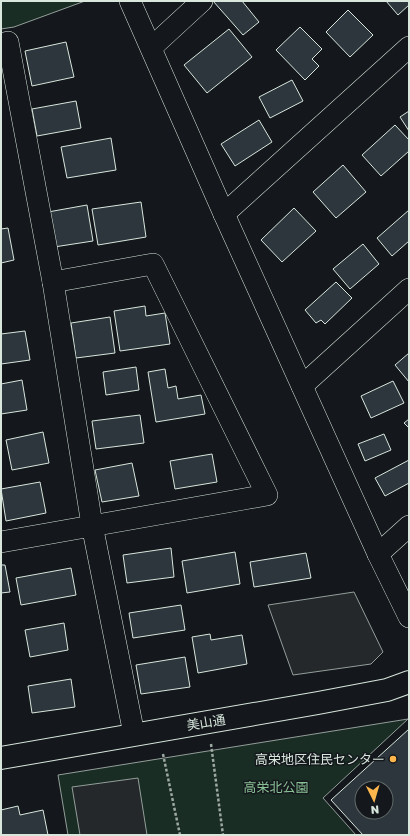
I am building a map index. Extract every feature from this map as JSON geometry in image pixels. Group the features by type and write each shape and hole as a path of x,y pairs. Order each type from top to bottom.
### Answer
{"street":[{"path":"130,1 152,47 224,214 378,554 409,617"},
{"path":"152,47 202,1"},
{"path":"1,44 8,42 53,282 92,525 134,734"},
{"path":"224,214 409,47"},
{"path":"1,542 266,495 153,264 53,282"},
{"path":"302,386 409,289"},
{"path":"378,554 409,526"},
{"name":"美山通","path":"1,758 387,690 409,682"}],"path":[{"path":"206,722 212,750 223,835"},
{"path":"160,729 164,758 180,835"}],"green space":[{"path":"1,1 85,1 14,27 1,29"},
{"name":"高栄北公園","path":"408,719 323,798 356,835 68,835 58,775"}],"shaded area":[{"path":"354,592 383,652 371,664 293,675 268,605"},
{"path":"138,778 147,835 80,835 72,787"}],"building":[{"path":"213,1 242,1 259,22 243,35"},
{"path":"386,1 409,1 409,5 398,15"},
{"path":"348,10 373,35 350,57 326,32"},
{"path":"300,27 322,49 312,59 319,66 305,80 276,50"},
{"path":"229,29 252,57 207,93 184,65"},
{"path":"66,42 74,77 32,86 25,51"},
{"path":"292,80 303,101 270,118 259,97"},
{"path":"76,101 81,128 37,136 32,109"},
{"path":"409,111 409,131 400,117"},
{"path":"259,120 272,142 235,166 221,144"},
{"path":"395,125 409,140 409,151 381,176 362,155"},
{"path":"111,138 116,170 67,178 61,147"},
{"path":"343,165 366,192 336,218 313,192"},
{"path":"141,202 146,237 98,245 92,209"},
{"path":"87,205 93,241 54,247 48,212"},
{"path":"294,208 316,231 282,262 261,240"},
{"path":"409,210 409,241 392,256 377,238"},
{"path":"8,228 14,260 1,263 1,229"},
{"path":"363,244 379,264 350,289 333,269"},
{"path":"336,282 352,298 325,324 321,320 316,323 305,310"},
{"path":"145,306 146,316 165,313 170,344 120,351 114,311"},
{"path":"110,317 115,353 76,358 71,323"},
{"path":"25,331 30,360 1,364 1,334"},
{"path":"409,353 409,382 395,365"},
{"path":"136,367 139,390 106,395 103,372"},
{"path":"165,369 168,388 176,386 178,399 201,395 205,414 156,422 148,372"},
{"path":"22,380 27,410 1,414 1,384"},
{"path":"393,381 404,403 371,418 361,396"},
{"path":"140,415 144,443 96,449 92,421"},
{"path":"409,419 409,428 404,423"},
{"path":"43,432 49,463 12,470 6,440"},
{"path":"384,434 391,450 365,461 358,444"},
{"path":"212,454 217,482 175,489 170,461"},
{"path":"409,460 409,483 385,496 375,478"},
{"path":"132,463 139,496 102,502 95,470"},
{"path":"40,482 46,513 6,521 1,489"},
{"path":"171,548 174,577 127,583 123,555"},
{"path":"235,552 240,584 187,593 182,561"},
{"path":"306,553 311,578 254,587 250,562"},
{"path":"1,565 5,565 10,592 1,593"},
{"path":"71,568 76,595 21,605 16,578"},
{"path":"181,605 185,630 133,638 129,613"},
{"path":"64,623 68,650 30,657 25,630"},
{"path":"210,634 211,640 242,635 247,664 198,673 192,637"},
{"path":"185,657 190,687 141,694 136,665"},
{"path":"71,679 75,707 32,713 28,686"},
{"name":"高栄地区住民センター","path":"409,729 409,835 363,835 331,800"},
{"path":"18,806 20,815 43,810 48,835 1,835 1,810"}],"place":[{"name":"高栄地区住民センター","path":"393,759"}]}
